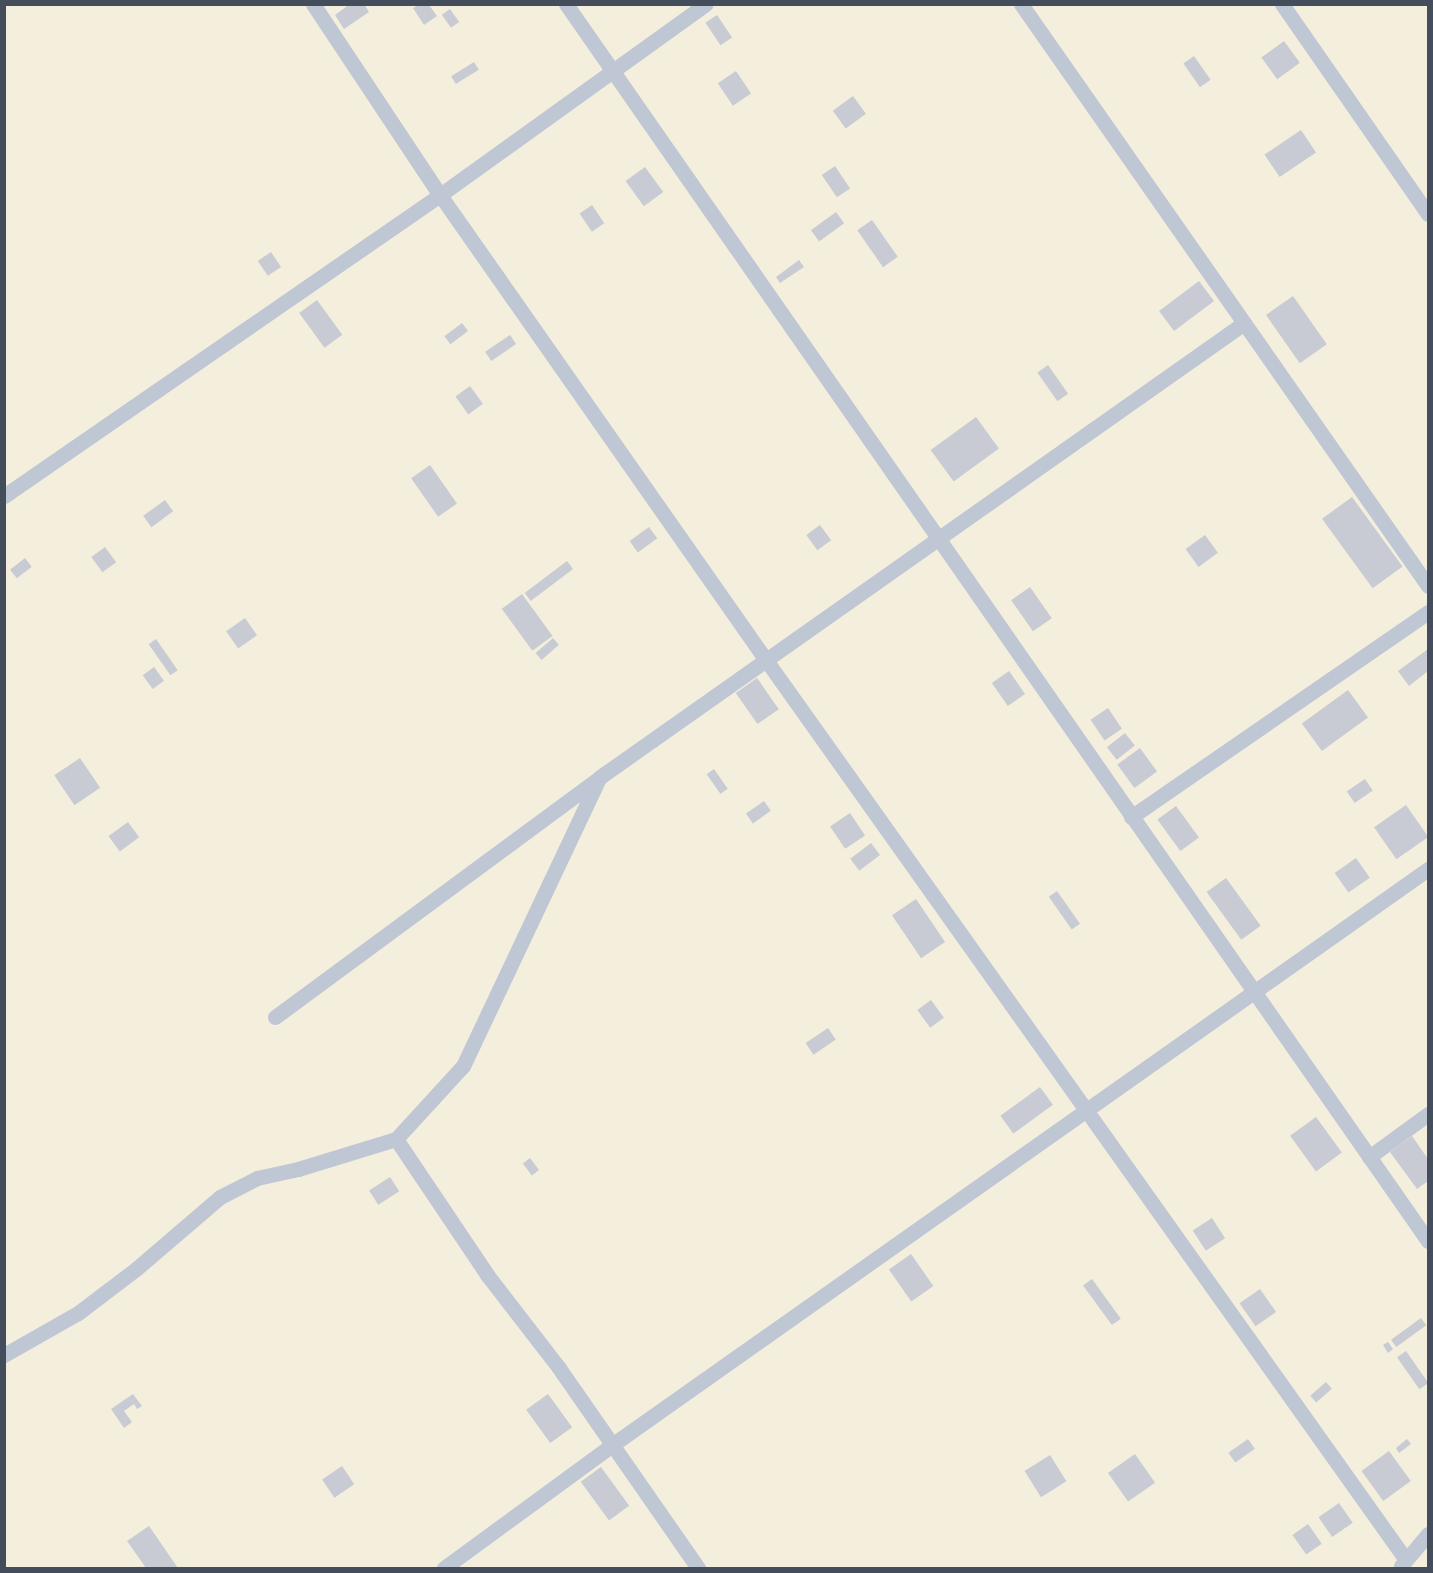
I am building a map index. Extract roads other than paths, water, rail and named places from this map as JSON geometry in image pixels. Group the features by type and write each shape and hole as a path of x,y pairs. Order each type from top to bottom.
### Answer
{"street":[{"path":"313,4 440,195 1403,1564 1428,1534"},
{"path":"566,4 937,540 1428,1241"},
{"path":"4,496 440,195 706,4"},
{"path":"1021,4 1428,586"},
{"path":"1282,4 1428,214"},
{"path":"275,1017 600,777 1244,323"},
{"path":"1131,816 1428,612"},
{"path":"4,1355 78,1313 136,1269 220,1197 257,1178 298,1169 396,1139 463,1066 600,777"},
{"path":"444,1569 612,1445 1428,869"},
{"path":"1369,1157 1428,1114"},
{"path":"396,1139 488,1276 559,1368 698,1569"}]}
